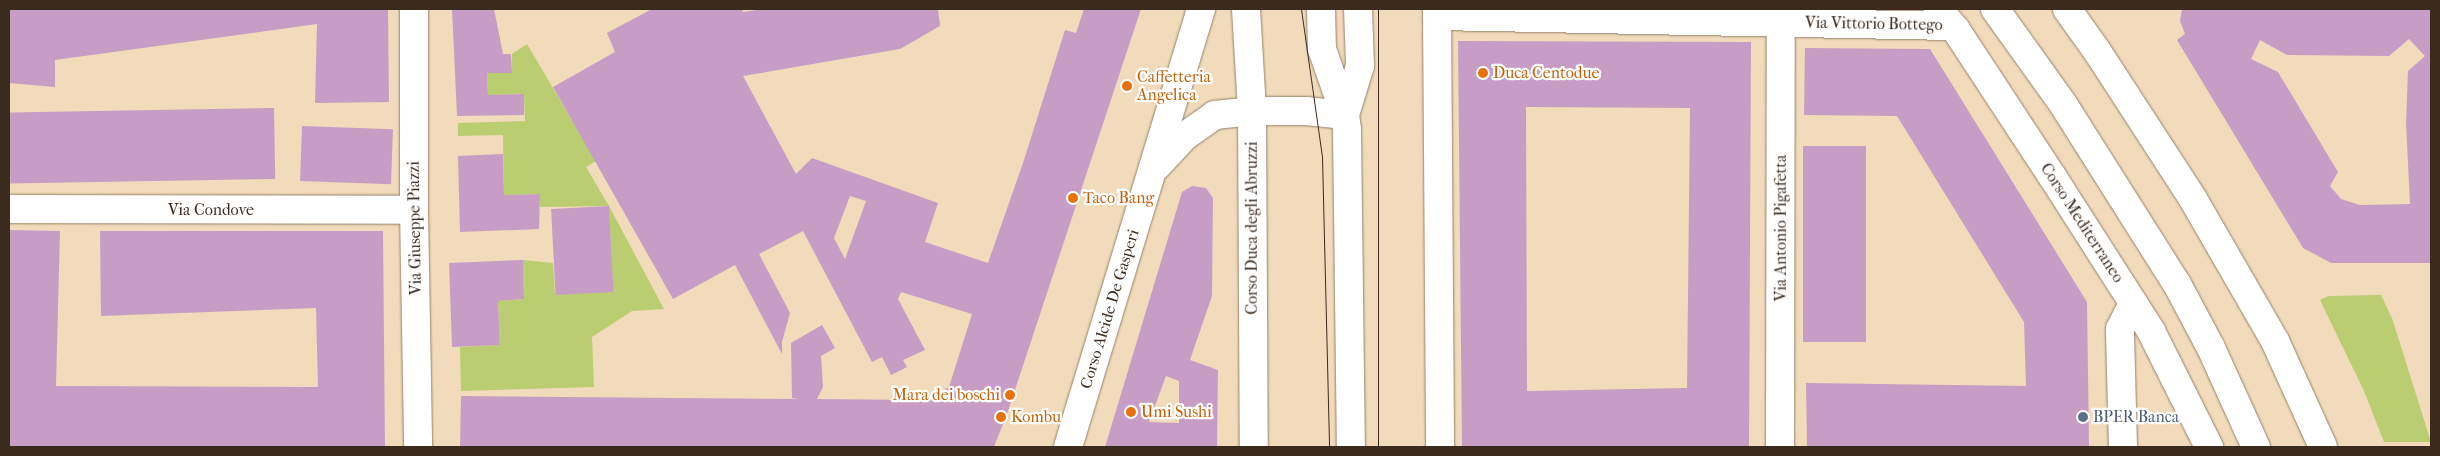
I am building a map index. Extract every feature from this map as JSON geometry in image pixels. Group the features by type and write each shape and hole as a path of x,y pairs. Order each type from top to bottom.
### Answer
{"street":[{"name":"Via Giuseppe Piazzi","path":"414,9 414,210 418,447"},
{"name":"Corso Alcide De Gasperi","path":"1068,447 1201,9"},
{"name":"Corso Duca degli Abruzzi","path":"1246,9 1252,111 1254,447"},
{"path":"1321,9 1322,50 1345,115"},
{"path":"1351,447 1345,115 1360,66 1358,9"},
{"path":"1995,9 2063,104 2177,284 2211,348 2256,447"},
{"path":"2067,9 2193,199 2275,341 2323,447"},
{"path":"1437,12 1440,447"},
{"name":"Via Vittorio Bottego","path":"1437,12 1945,17"},
{"name":"Via Antonio Pigafetta","path":"1780,447 1781,16"},
{"name":"Corso Mediterraneo","path":"1945,17 2042,160 2151,331 2209,447"},
{"name":"Corso Alcide De Gasperi","path":"1153,170 1185,136 1215,115 1252,111 1306,111 1345,115"},
{"name":"Via Condove","path":"9,208 414,210"},
{"path":"2124,447 2120,329 2133,303"}],"green space":[{"path":"527,44 596,161 586,167 609,206 540,207 539,194 504,195 503,135 458,136 458,123 525,121 524,94 488,95 487,73 512,73 512,54"},
{"path":"609,206 664,309 632,311 592,337 594,387 461,391 460,347 500,345 498,301 524,299 523,260 553,263 555,294 613,291"},
{"path":"2381,295 2392,318 2431,442 2384,442 2364,391 2320,300 2328,296"}],"building":[{"path":"9,9 388,9 389,102 315,103 317,24 55,60 55,87 9,83"},
{"path":"452,9 494,9 503,54 511,54 512,73 487,73 488,95 524,94 524,115 457,116"},
{"path":"652,9 742,9 743,12 763,9 938,9 940,26 900,49 743,76 796,174 812,158 938,203 925,242 988,263 1023,163 1065,30 1076,33 1084,9 1141,9 1007,414 994,447 460,447 461,396 798,399 792,398 791,343 822,325 835,348 821,356 823,387 817,399 916,400 935,395 949,387 972,314 901,292 898,299 925,350 903,360 907,367 891,375 882,357 872,362 803,231 759,254 790,313 782,342 782,354 735,265 673,299 553,87 615,52 607,33","holes":["850,196 866,201 845,259 834,238"]},
{"path":"2182,9 2431,9 2431,263 2331,263 2303,248 2177,40 2185,34 2180,21","holes":["2409,39 2425,56 2408,71 2406,123 2410,204 2360,205 2341,199 2330,186 2338,172 2278,72 2251,59 2260,40 2287,55 2389,56"]},
{"path":"1458,41 1751,42 1749,447 1462,447","holes":["1526,107 1690,108 1687,388 1527,391"]},
{"path":"1805,48 1930,49 2087,302 2089,447 1807,447 1806,383 2026,386 2024,322 1897,116 1804,115"},
{"path":"274,108 275,179 10,184 9,113"},
{"path":"302,126 393,129 391,184 300,181"},
{"path":"1803,146 1866,146 1866,342 1803,342"},
{"path":"503,154 504,195 540,194 539,229 460,232 458,156"},
{"path":"1192,186 1206,188 1213,198 1212,296 1190,360 1218,370 1217,447 1105,447 1182,192","holes":["1166,376 1179,381 1179,423 1149,422"]},
{"path":"609,206 614,292 556,295 551,209"},
{"path":"9,230 60,231 56,386 318,387 316,308 101,316 100,231 383,231 385,447 9,447"},
{"path":"523,260 524,299 498,301 500,345 452,347 449,263"}],"tram line":[{"path":"1301,9 1322,157 1329,447"},
{"path":"1378,9 1378,447"}],"place":[{"name":"Duca Centodue","path":"1483,73"},
{"name":"Caffetteria Angelica","path":"1127,86"},
{"name":"Taco Bang","path":"1073,198"},
{"name":"Mara dei boschi","path":"1010,395"},
{"name":"Umi Sushi","path":"1131,412"},
{"name":"Kombu","path":"1001,417"},
{"name":"BPER Banca","path":"2083,417"}]}
